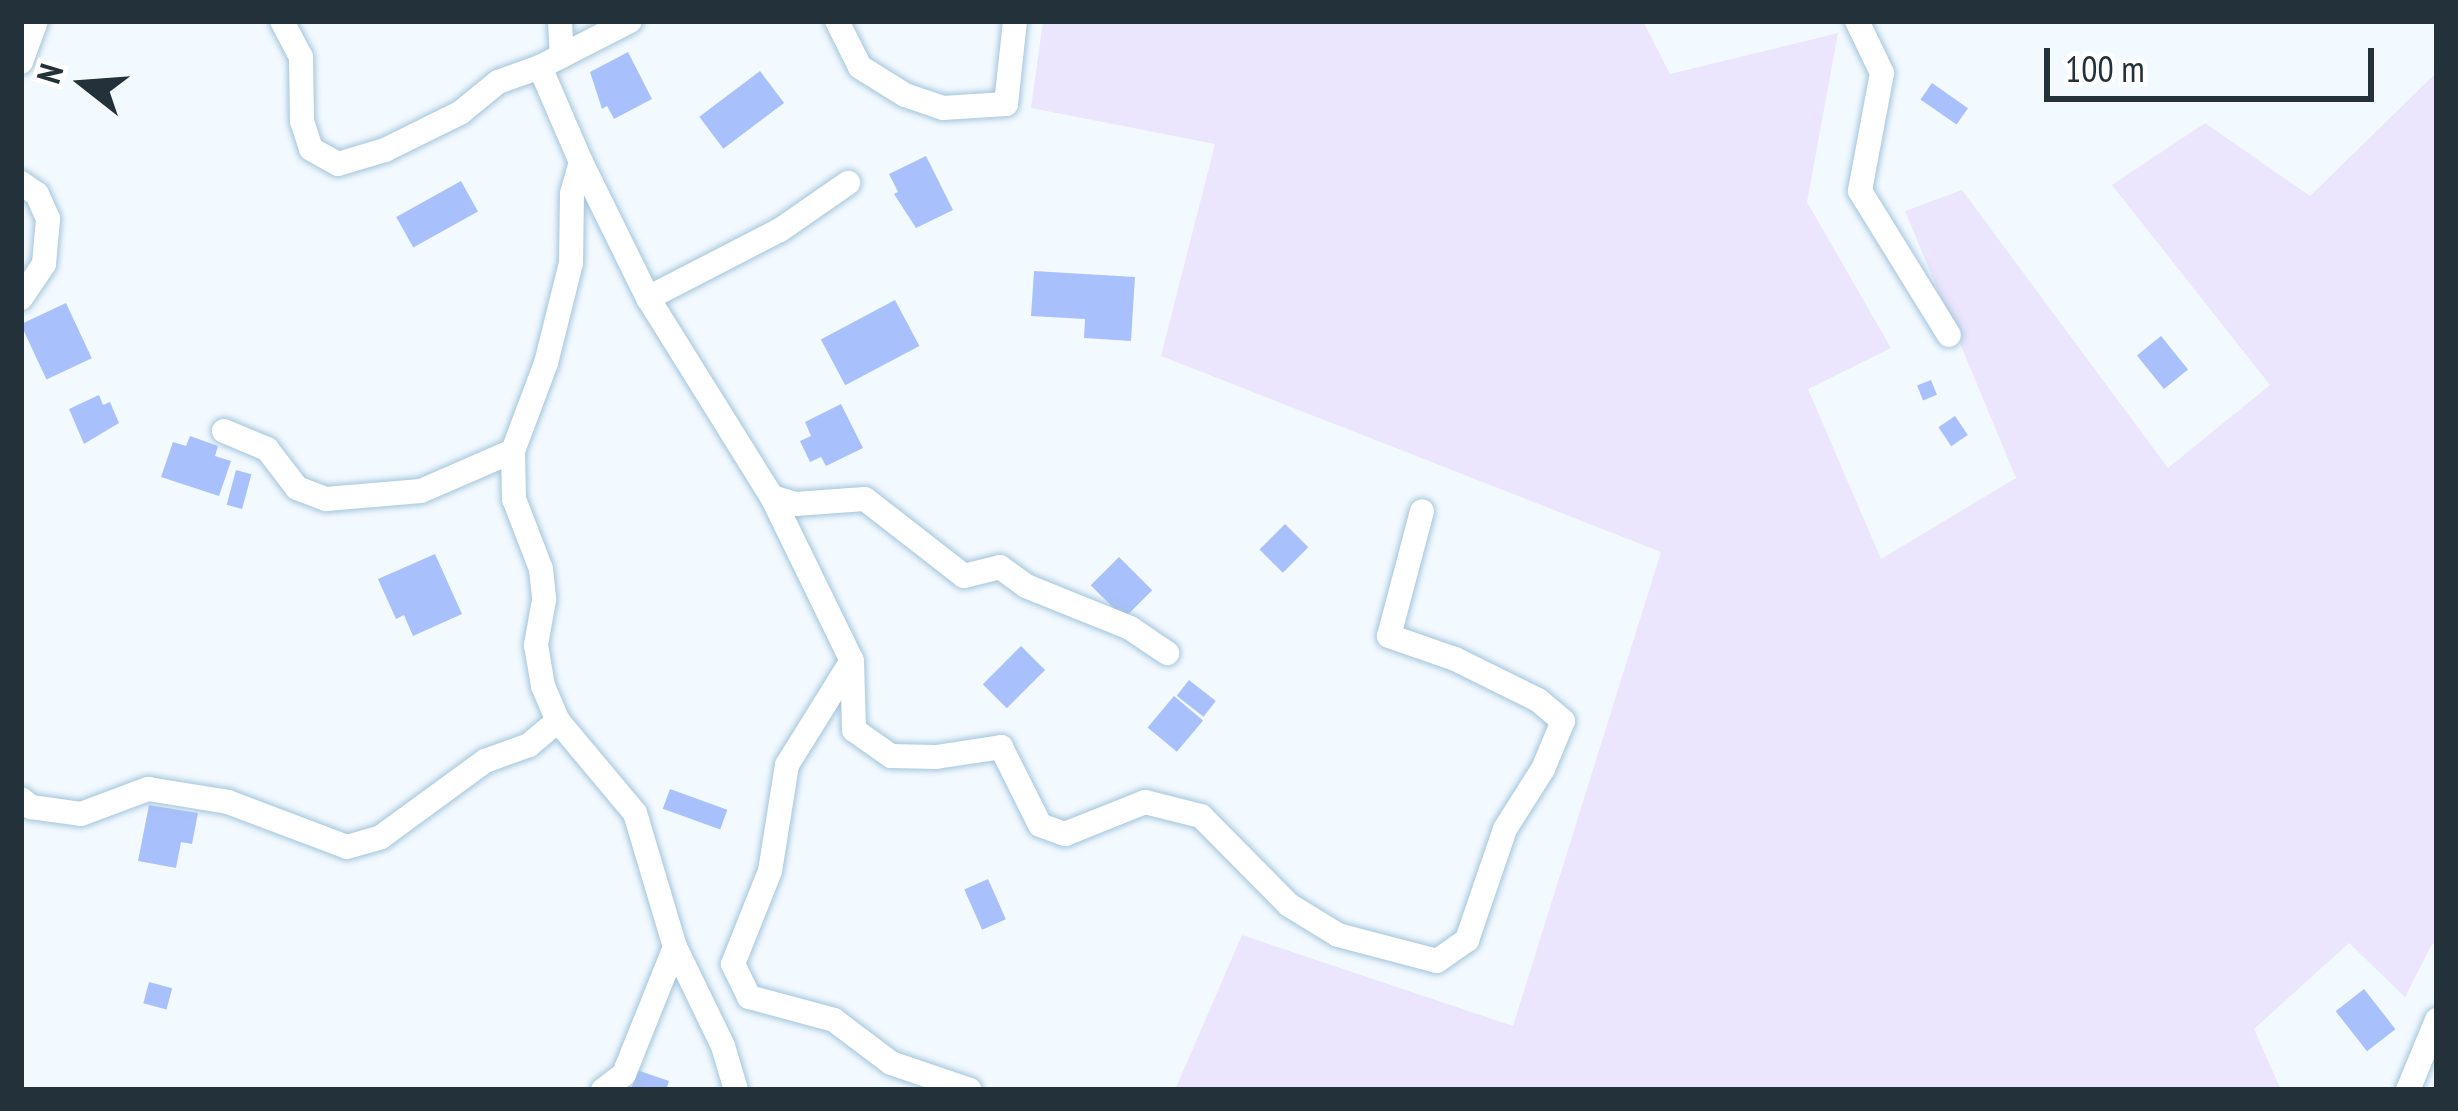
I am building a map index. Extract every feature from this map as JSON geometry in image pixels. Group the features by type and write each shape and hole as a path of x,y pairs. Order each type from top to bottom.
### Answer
{"street":[{"path":"21,62 36,21"},
{"path":"282,21 301,57 302,122 311,149 338,164 385,150 460,113 498,82 551,62 629,21"},
{"path":"560,21 551,62 581,161 648,298 772,496 852,661 854,730 891,756 936,757 1000,747 1040,825 1065,834 1145,802 1201,816 1289,905 1338,935 1437,961 1467,940 1505,829 1543,769 1563,721 1538,700 1389,636 1422,512"},
{"path":"837,21 860,67 905,95 943,108 1006,104 1015,21"},
{"path":"1857,21 1882,73 1860,190 1948,334"},
{"path":"581,161 572,193 571,263 546,363 513,451 514,499 541,569 544,600 536,645 543,686 558,721 635,814 675,947 723,1046 736,1090"},
{"path":"648,298 780,230 848,182"},
{"path":"21,183 38,194 48,219 44,264 21,298"},
{"path":"224,431 267,449 297,488 326,499 421,491 513,451"},
{"path":"772,496 795,504 865,499 964,576 1000,566 1026,586 1130,628 1167,653"},
{"path":"852,661 787,765 770,871 733,964 748,998 834,1020 891,1064 970,1090"},
{"path":"21,800 31,807 81,814 148,788 228,802 347,847 381,837 485,761 529,745 558,721"},
{"path":"603,1090 624,1073 675,947"},
{"path":"2408,1090 2437,1020"}],"shaded area":[{"path":"1043,21 1643,21 1670,74 1838,33 1807,202 1891,348 1808,389 1881,559 2016,478 1905,211 1962,190 2168,468 2270,385 2112,185 2205,123 2310,196 2437,72 2437,944 2432,944 2405,997 2349,943 2254,1029 2281,1090 1175,1090 1242,935 1513,1026 1661,552 1161,356 1215,144 1031,108"}],"building":[{"path":"628,52 652,99 614,119 607,106 602,109 590,72"},
{"path":"760,71 784,103 723,149 699,117"},
{"path":"1932,83 1968,108 1957,125 1921,99"},
{"path":"926,156 953,210 916,228 894,194 898,192 889,174"},
{"path":"461,181 478,212 413,247 396,217"},
{"path":"1034,271 1135,277 1131,341 1084,338 1085,319 1031,316"},
{"path":"895,300 919,346 845,385 821,339"},
{"path":"66,303 92,358 46,379 21,324"},
{"path":"2161,336 2188,369 2164,389 2137,356"},
{"path":"1931,380 1937,395 1923,400 1917,386"},
{"path":"99,395 103,405 110,402 119,423 84,444 69,409"},
{"path":"841,404 863,448 826,466 821,457 810,462 800,441 811,436 805,422"},
{"path":"1955,416 1968,435 1951,446 1938,427"},
{"path":"190,436 218,446 215,456 231,461 219,496 161,477 173,442 186,446"},
{"path":"236,470 251,474 242,509 227,505"},
{"path":"1285,524 1308,547 1283,573 1260,549"},
{"path":"435,554 462,614 413,636 404,615 396,619 378,579"},
{"path":"1119,557 1152,590 1124,619 1091,585"},
{"path":"1021,646 1045,670 1007,708 983,684"},
{"path":"1189,680 1216,701 1203,717 1177,696"},
{"path":"1174,696 1203,720 1177,752 1148,727"},
{"path":"670,789 727,810 720,830 663,809"},
{"path":"149,805 198,813 192,844 181,842 176,868 138,861"},
{"path":"988,879 1006,919 982,930 964,890"},
{"path":"149,982 172,988 166,1009 143,1003"},
{"path":"2364,989 2395,1029 2367,1051 2336,1011"},
{"path":"637,1070 669,1081 666,1090 631,1090"}]}
